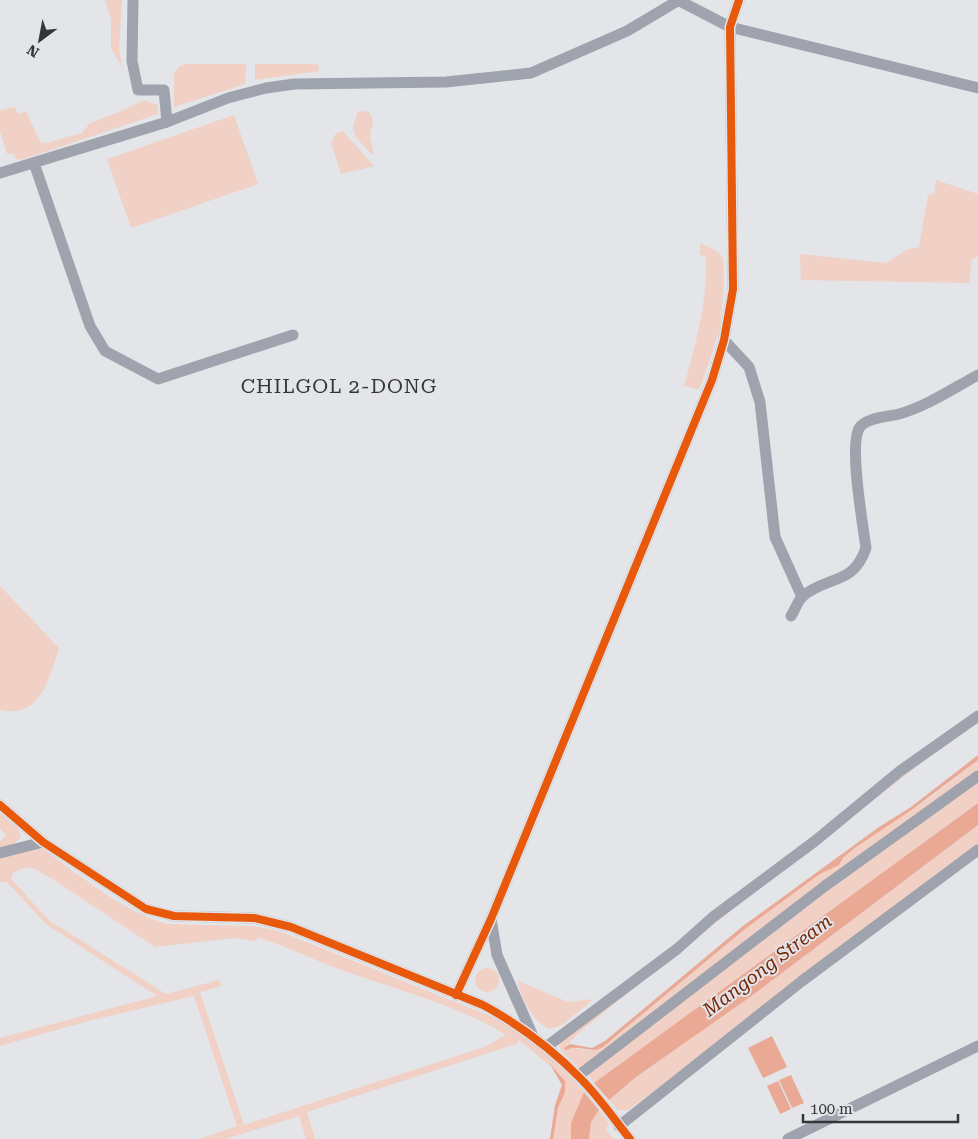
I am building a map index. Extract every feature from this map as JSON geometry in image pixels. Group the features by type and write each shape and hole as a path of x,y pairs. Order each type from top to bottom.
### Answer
{"street":[{"path":"133,0 132,61 138,90 164,90 167,122"},
{"path":"0,174 167,122 228,98 279,86 446,82 531,73 627,31 678,0 730,27 978,88"},
{"path":"456,994 491,918 709,389 724,340 733,288 730,27 739,0"},
{"path":"34,163 90,326 105,351 158,379 293,335"},
{"path":"724,340 749,367 760,402 775,537 802,596"},
{"path":"791,616 802,596 847,574 861,562 866,548 855,452 857,432 860,426 867,421 914,409 978,375"},
{"path":"546,1047 677,949 713,917 815,841 900,771 978,716"},
{"path":"580,1078 825,886 978,776"},
{"path":"0,805 43,842 146,909 174,916 254,918 291,927 456,994 510,1020 533,1036 580,1078 630,1139"},
{"path":"0,852 43,842"},
{"path":"616,1122 978,850"},
{"path":"491,918 497,955 533,1036"},
{"path":"788,1139 978,1046"}],"shaded area":[{"path":"105,0 122,0 119,47 122,66 111,49 111,19"},
{"path":"185,64 246,64 245,84 174,107 174,73 180,66"},
{"path":"255,64 318,64 319,71 255,80"},
{"path":"144,100 158,105 158,114 24,159 17,160 13,153 7,154 0,131 0,110 15,107 18,114 26,111 40,142 47,143 82,133 90,123"},
{"path":"358,111 369,112 373,120 370,137 374,154 371,154 356,137 353,127"},
{"path":"234,115 258,184 131,228 107,159"},
{"path":"343,131 374,166 341,174 331,143 336,133"},
{"path":"936,180 978,194 978,256 972,260 969,283 801,280 800,254 886,263 908,249 919,247 928,195 934,194"},
{"path":"701,243 718,252 723,259 724,284 720,329 700,388 697,389 684,386 697,338 703,306 706,257 699,254"},
{"path":"0,586 59,648 42,693 26,708 14,711 0,710"},
{"path":"978,720 978,723 924,761 744,900 581,1031 567,1045 566,1049 571,1047 589,1051 611,1041 745,929 820,874 842,862 863,841 930,798 978,760 978,774 582,1071 560,1049 559,1043 888,786"},
{"path":"978,778 978,803 594,1083 588,1075 798,908"},
{"path":"0,813 18,829 21,837 15,843 0,849 0,841 6,835 0,828"},
{"path":"978,825 978,845 758,1009 728,1037 695,1062 628,1110 618,1110 609,1100 636,1077 748,998"},
{"path":"37,848 43,849 118,902 167,924 252,926 279,931 505,1022 547,1054 584,1092 572,1124 571,1139 553,1139 558,1104 565,1092 561,1075 519,1040 516,1044 307,1112 315,1139 306,1139 299,1116 226,1139 199,1139 237,1126 194,996 88,1021 0,1046 0,1038 157,996 46,924 7,882 0,882 0,858","holes":["23,868 33,868 155,947 235,938 254,941 260,938 341,970 451,1008 506,1035 484,1047 244,1125 200,992 222,986 219,980 166,994 50,921 11,879 13,873"]},
{"path":"487,968 495,972 499,980 495,988 487,992 479,988 475,980 479,972"},
{"path":"518,981 568,1002 594,999 562,1025 549,1029 543,1026 528,1009 521,995"},
{"path":"599,1110 609,1123 606,1129 614,1139 589,1139 591,1122"}],"water":[{"path":"978,755 978,760 913,809 856,847 844,857 839,865 820,874 745,929 603,1047 593,1050 571,1048 566,1050 564,1048 570,1044 592,1048 605,1041 743,926 879,827 911,807"},
{"name":"Mangong Stream","path":"978,803 978,825 750,997 636,1077 609,1100 594,1083"},
{"path":"772,1036 787,1067 763,1078 748,1048"},
{"path":"550,1064 565,1081 565,1092 558,1108 553,1139 550,1139 555,1105 562,1085"},
{"path":"791,1075 804,1103 792,1108 779,1080"},
{"path":"778,1081 791,1109 780,1114 767,1086"},
{"path":"584,1092 599,1110 591,1122 589,1139 571,1139 571,1123"}],"cycle path":[{"path":"456,995 491,919 712,380 724,340 733,289 730,27 739,0"},
{"path":"0,805 43,842 146,909 174,916 254,918 291,927 483,1005 523,1029 559,1058 594,1093 630,1139"}],"district":[{"name":"CHILGOL 2-DONG","path":"339,386"}]}
